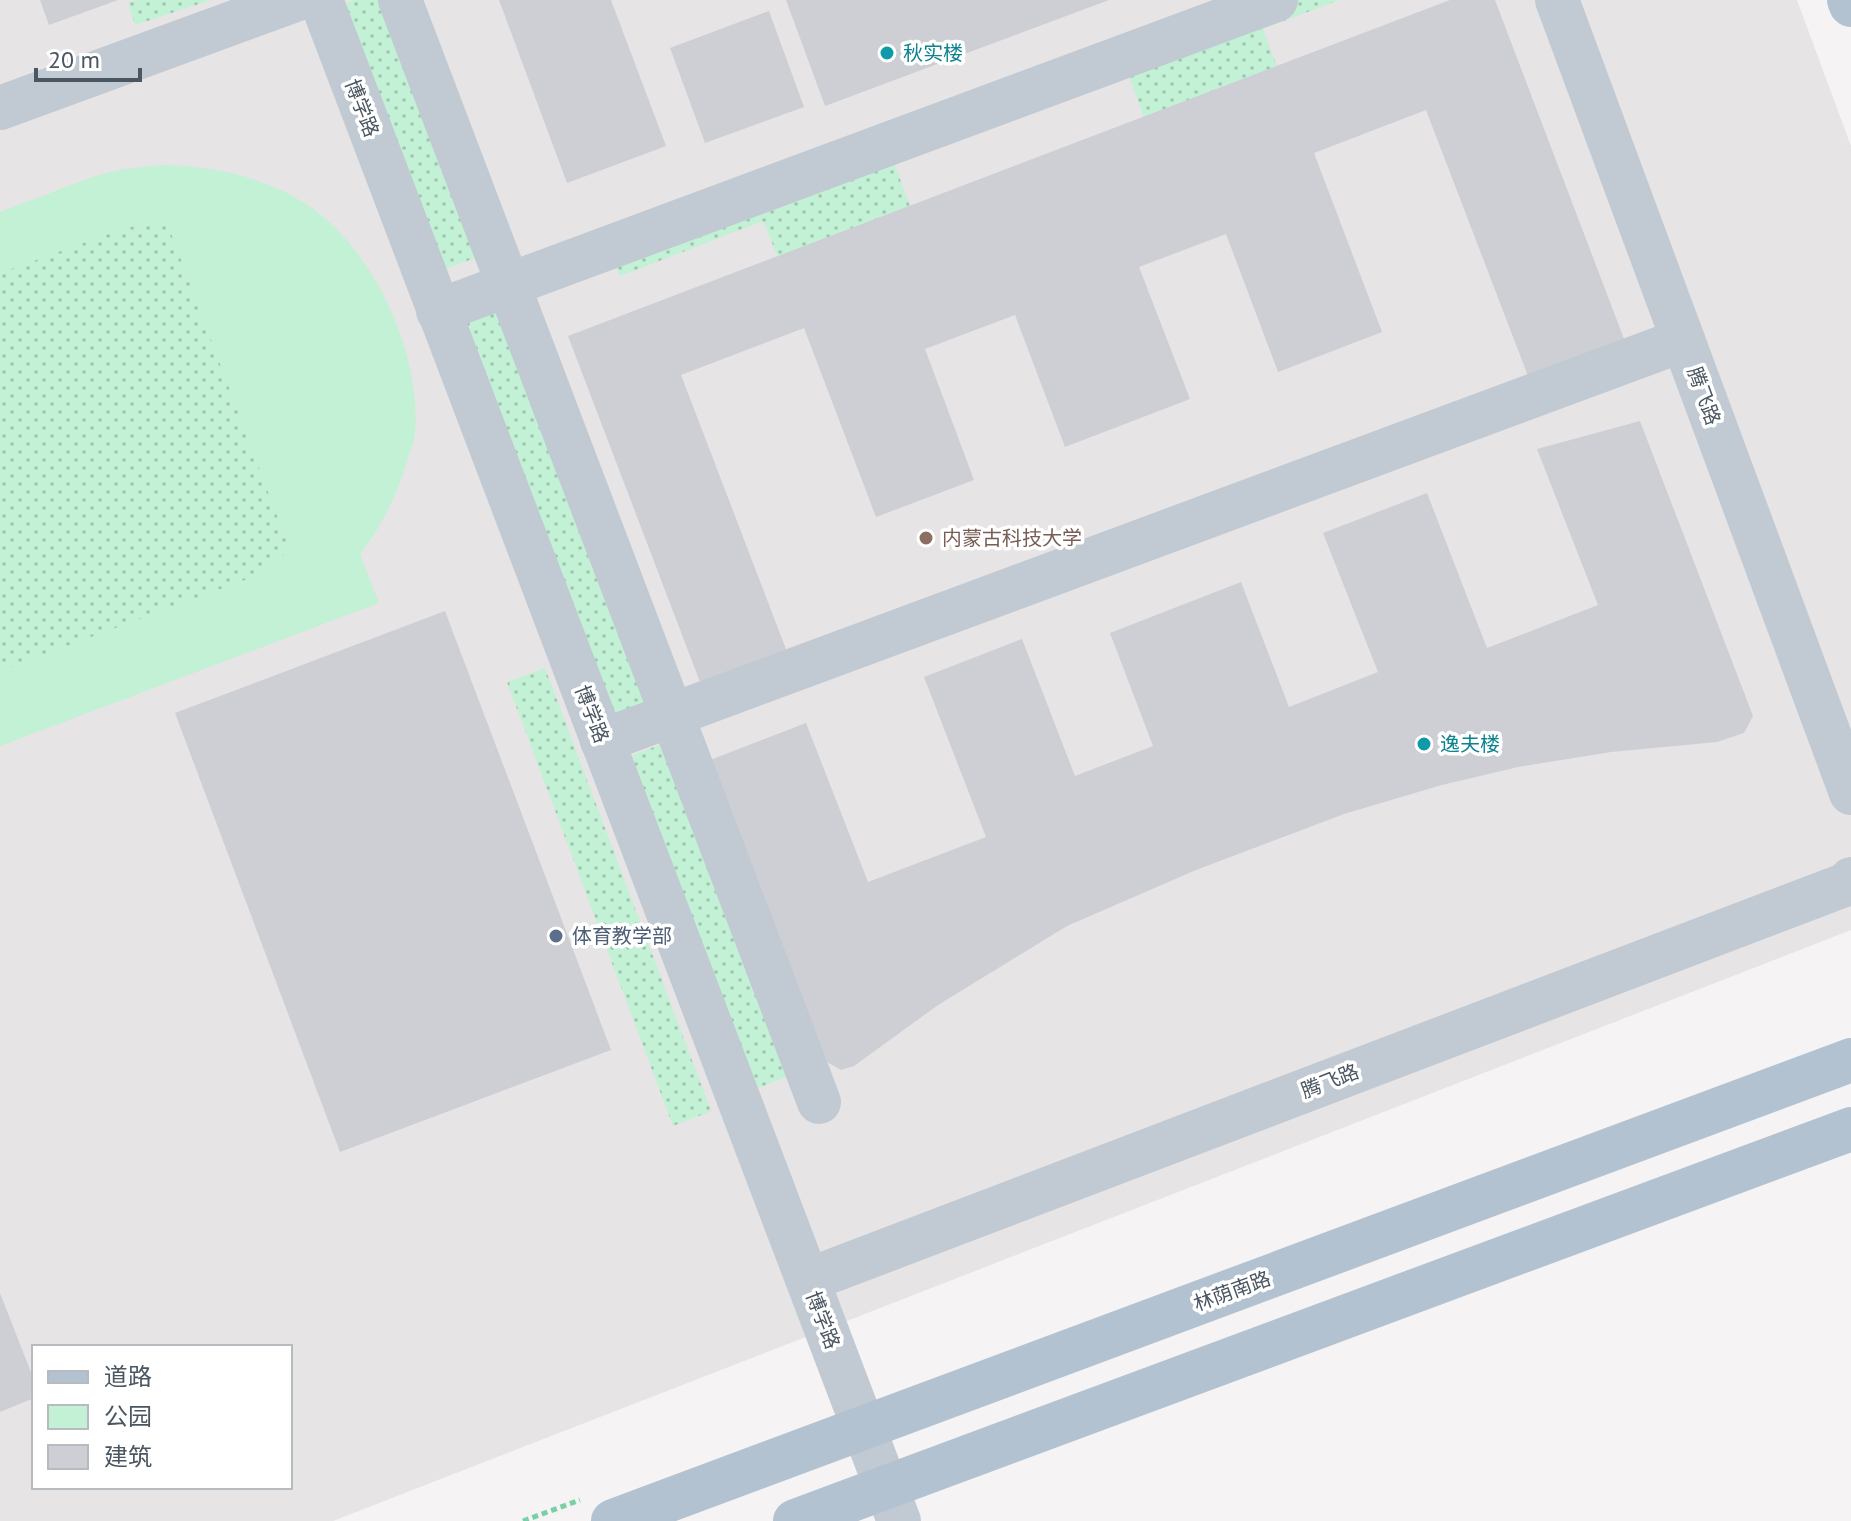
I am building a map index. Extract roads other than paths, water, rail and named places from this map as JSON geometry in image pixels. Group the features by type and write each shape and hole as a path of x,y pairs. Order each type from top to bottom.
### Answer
{"main road":[{"name":"林荫南路","path":"613,1521 1851,1060"},
{"path":"795,1521 892,1504 1851,1129"}],"street":[{"path":"0,108 295,0"},
{"name":"博学路","path":"321,0 892,1504"},
{"path":"400,0 819,1102"},
{"path":"438,311 1276,0"},
{"name":"腾飞路","path":"1557,0 1851,793"},
{"path":"602,741 1683,340"},
{"name":"腾飞路","path":"808,1280 1832,890 1851,879"}],"place":[{"name":"秋实楼","path":"887,53"},
{"name":"内蒙古科技大学","path":"926,538"},
{"name":"逸夫楼","path":"1424,744"},
{"name":"体育教学部","path":"556,936"}]}
